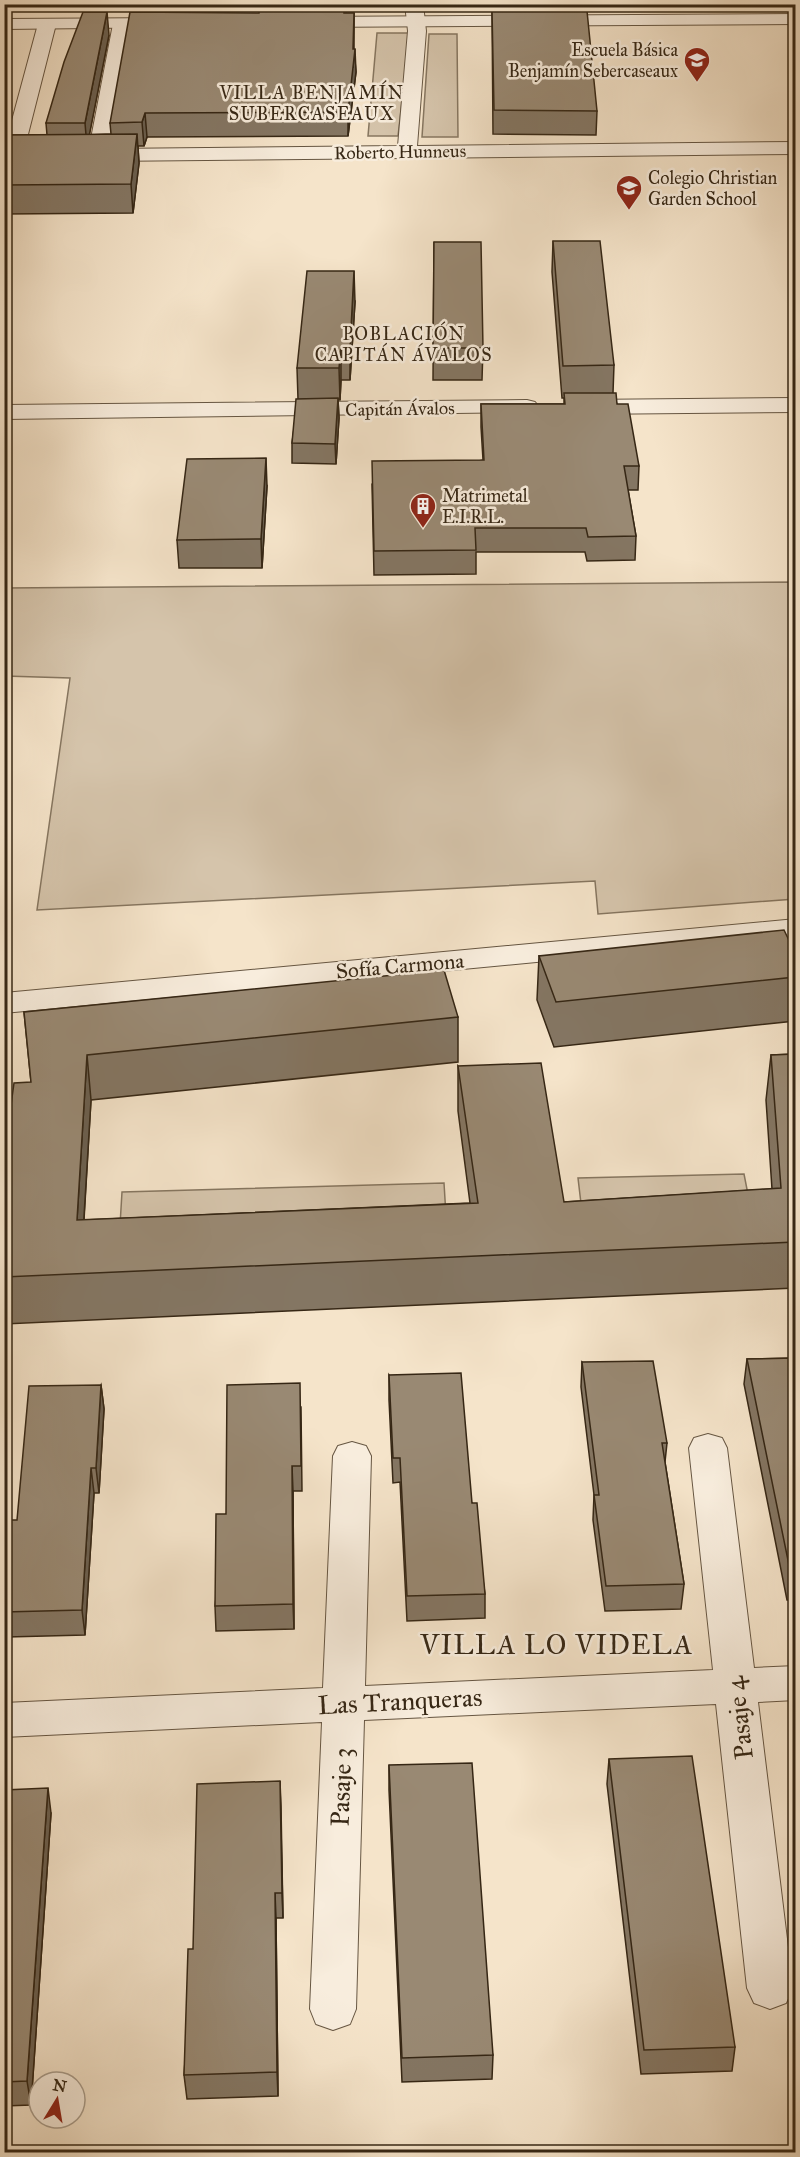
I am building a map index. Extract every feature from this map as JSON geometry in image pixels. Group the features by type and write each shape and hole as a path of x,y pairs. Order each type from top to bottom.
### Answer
{"street":[{"path":"407,153 415,13"},
{"path":"293,22 415,13 795,19"},
{"path":"4,24 194,23"},
{"path":"9,156 47,24"},
{"path":"98,155 122,24"},
{"name":"Roberto Hunneus","path":"9,156 795,148"},
{"path":"568,407 795,405"},
{"name":"Capitán Ávalos","path":"4,412 544,407"},
{"name":"Sofía Carmona","path":"4,1003 795,928"},
{"name":"Pasaje 4","path":"708,1448 770,1988"},
{"name":"Pasaje 3","path":"333,2009 352,1456"},
{"name":"Las Tranqueras","path":"4,1720 795,1683"}],"shaded area":[{"path":"377,33 410,33 398,136 368,136"},
{"path":"429,34 457,34 458,137 422,137"},
{"path":"795,582 795,899 598,914 595,881 37,910 70,678 5,676 5,588"},
{"path":"744,1174 754,1225 584,1229 578,1178"},
{"path":"444,1183 447,1232 119,1242 122,1192"}],"building":[{"path":"260,7 344,7 344,13 354,13 353,49 355,49 348,112 145,113 142,122 110,123 130,12 259,13"},
{"path":"492,10 587,11 597,111 494,110"},
{"path":"83,12 107,12 85,123 46,123 64,62"},
{"path":"137,134 131,184 4,185 4,135"},
{"path":"553,241 600,241 614,365 563,366"},
{"path":"434,242 481,242 483,348 433,348"},
{"path":"307,271 354,271 350,348 341,348 339,368 297,368"},
{"path":"564,393 616,393 617,404 628,404 639,466 624,466 636,536 588,537 586,528 475,528 476,550 374,551 372,461 484,460 481,404 565,404"},
{"path":"338,398 335,444 292,443 296,399"},
{"path":"266,458 261,539 177,540 187,459"},
{"path":"784,930 795,953 795,977 556,1002 539,956"},
{"path":"444,970 458,1017 87,1055 77,1220 478,1203 458,1066 541,1063 564,1202 781,1188 771,1055 795,1054 795,1242 4,1277 4,1156 14,1083 31,1082 24,1012"},
{"path":"795,1358 795,1575 791,1575 747,1359"},
{"path":"653,1361 667,1443 662,1443 684,1584 606,1586 594,1495 599,1495 582,1362"},
{"path":"461,1373 472,1503 477,1503 485,1594 407,1596 400,1458 393,1458 389,1375"},
{"path":"300,1383 301,1466 292,1466 293,1604 215,1606 216,1514 226,1514 227,1385"},
{"path":"101,1385 96,1468 91,1468 82,1610 4,1612 11,1520 17,1520 29,1386"},
{"path":"692,1756 735,2047 644,2050 609,1759"},
{"path":"472,1763 493,2055 402,2058 389,1765"},
{"path":"280,1781 282,1893 275,1893 277,2072 184,2075 188,1949 193,1949 197,1784"},
{"path":"48,1788 27,2081 4,2082 4,1790"}],"place":[{"name":"Escuela Básica Benjamín Sebercaseaux","path":"697,83"},
{"name":"Colegio Christian Garden School","path":"629,211"},
{"name":"Matrimetal E.I.R.L.","path":"423,529"}],"district":[{"name":"VILLA BENJAMÍN SUBERCASEAUX","path":"312,103"},
{"name":"POBLACIÓN CAPITÁN ÁVALOS","path":"404,344"},
{"name":"VILLA LO VIDELA","path":"557,1645"}]}
